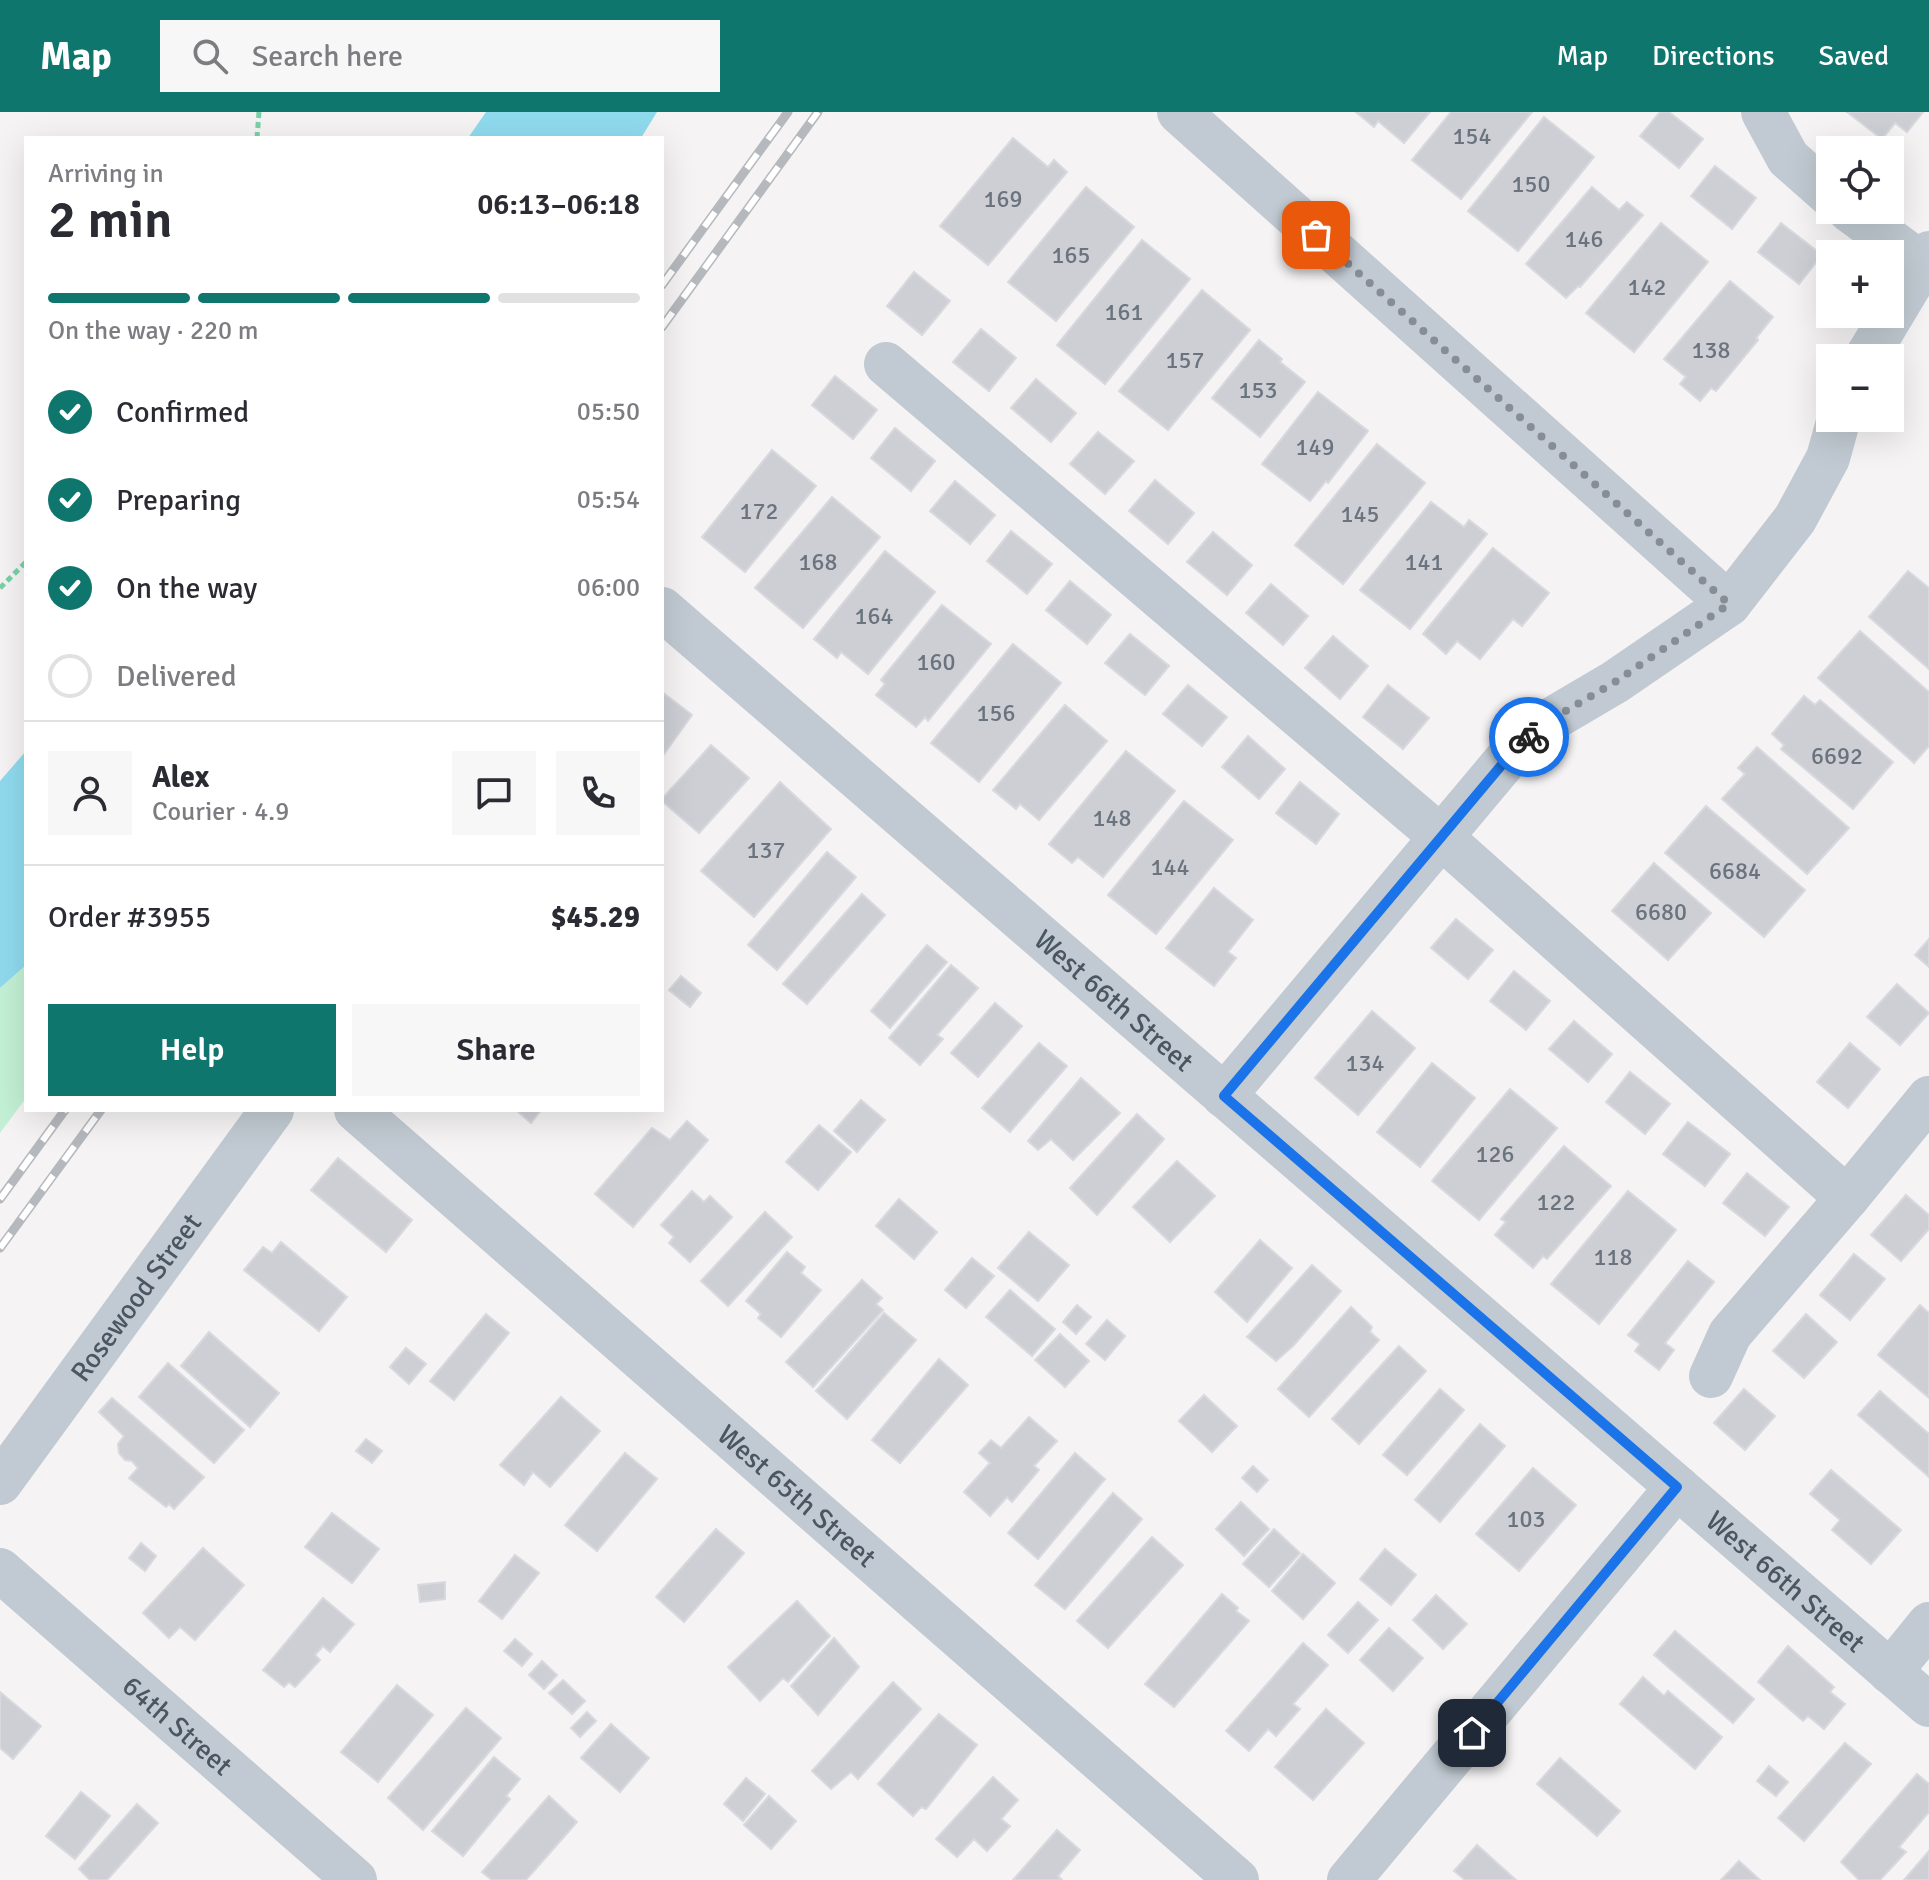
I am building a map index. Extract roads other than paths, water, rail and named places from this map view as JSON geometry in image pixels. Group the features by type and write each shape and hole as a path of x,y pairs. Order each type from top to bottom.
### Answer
{"street":[{"path":"1179,112 1729,604"},
{"path":"1763,112 1788,158 1816,183"},
{"path":"1871,224 1925,259 1874,344"},
{"path":"886,364 1441,837 1847,1198"},
{"path":"1224,1096 1510,755 1547,722 1615,682 1729,604 1795,519 1828,458 1835,432"},
{"name":"West 66th Street","path":"664,611 1929,1705"},
{"path":"1711,1376 1730,1334 1929,1098"},
{"name":"Rosewood Street","path":"0,1483 271,1112"},
{"name":"West 65th Street","path":"358,1112 1237,1880"},
{"path":"1349,1880 1677,1487"},
{"name":"64th Street","path":"0,1570 355,1880"},
{"path":"1890,1672 1929,1624"}],"water":[{"path":"486,112 657,112 642,136 469,136"},
{"path":"24,753 24,967 0,988 0,781"}],"railway":[{"path":"664,282 788,112"},
{"path":"664,324 818,112"},
{"path":"0,1199 64,1112"},
{"path":"0,1248 100,1112"}]}
